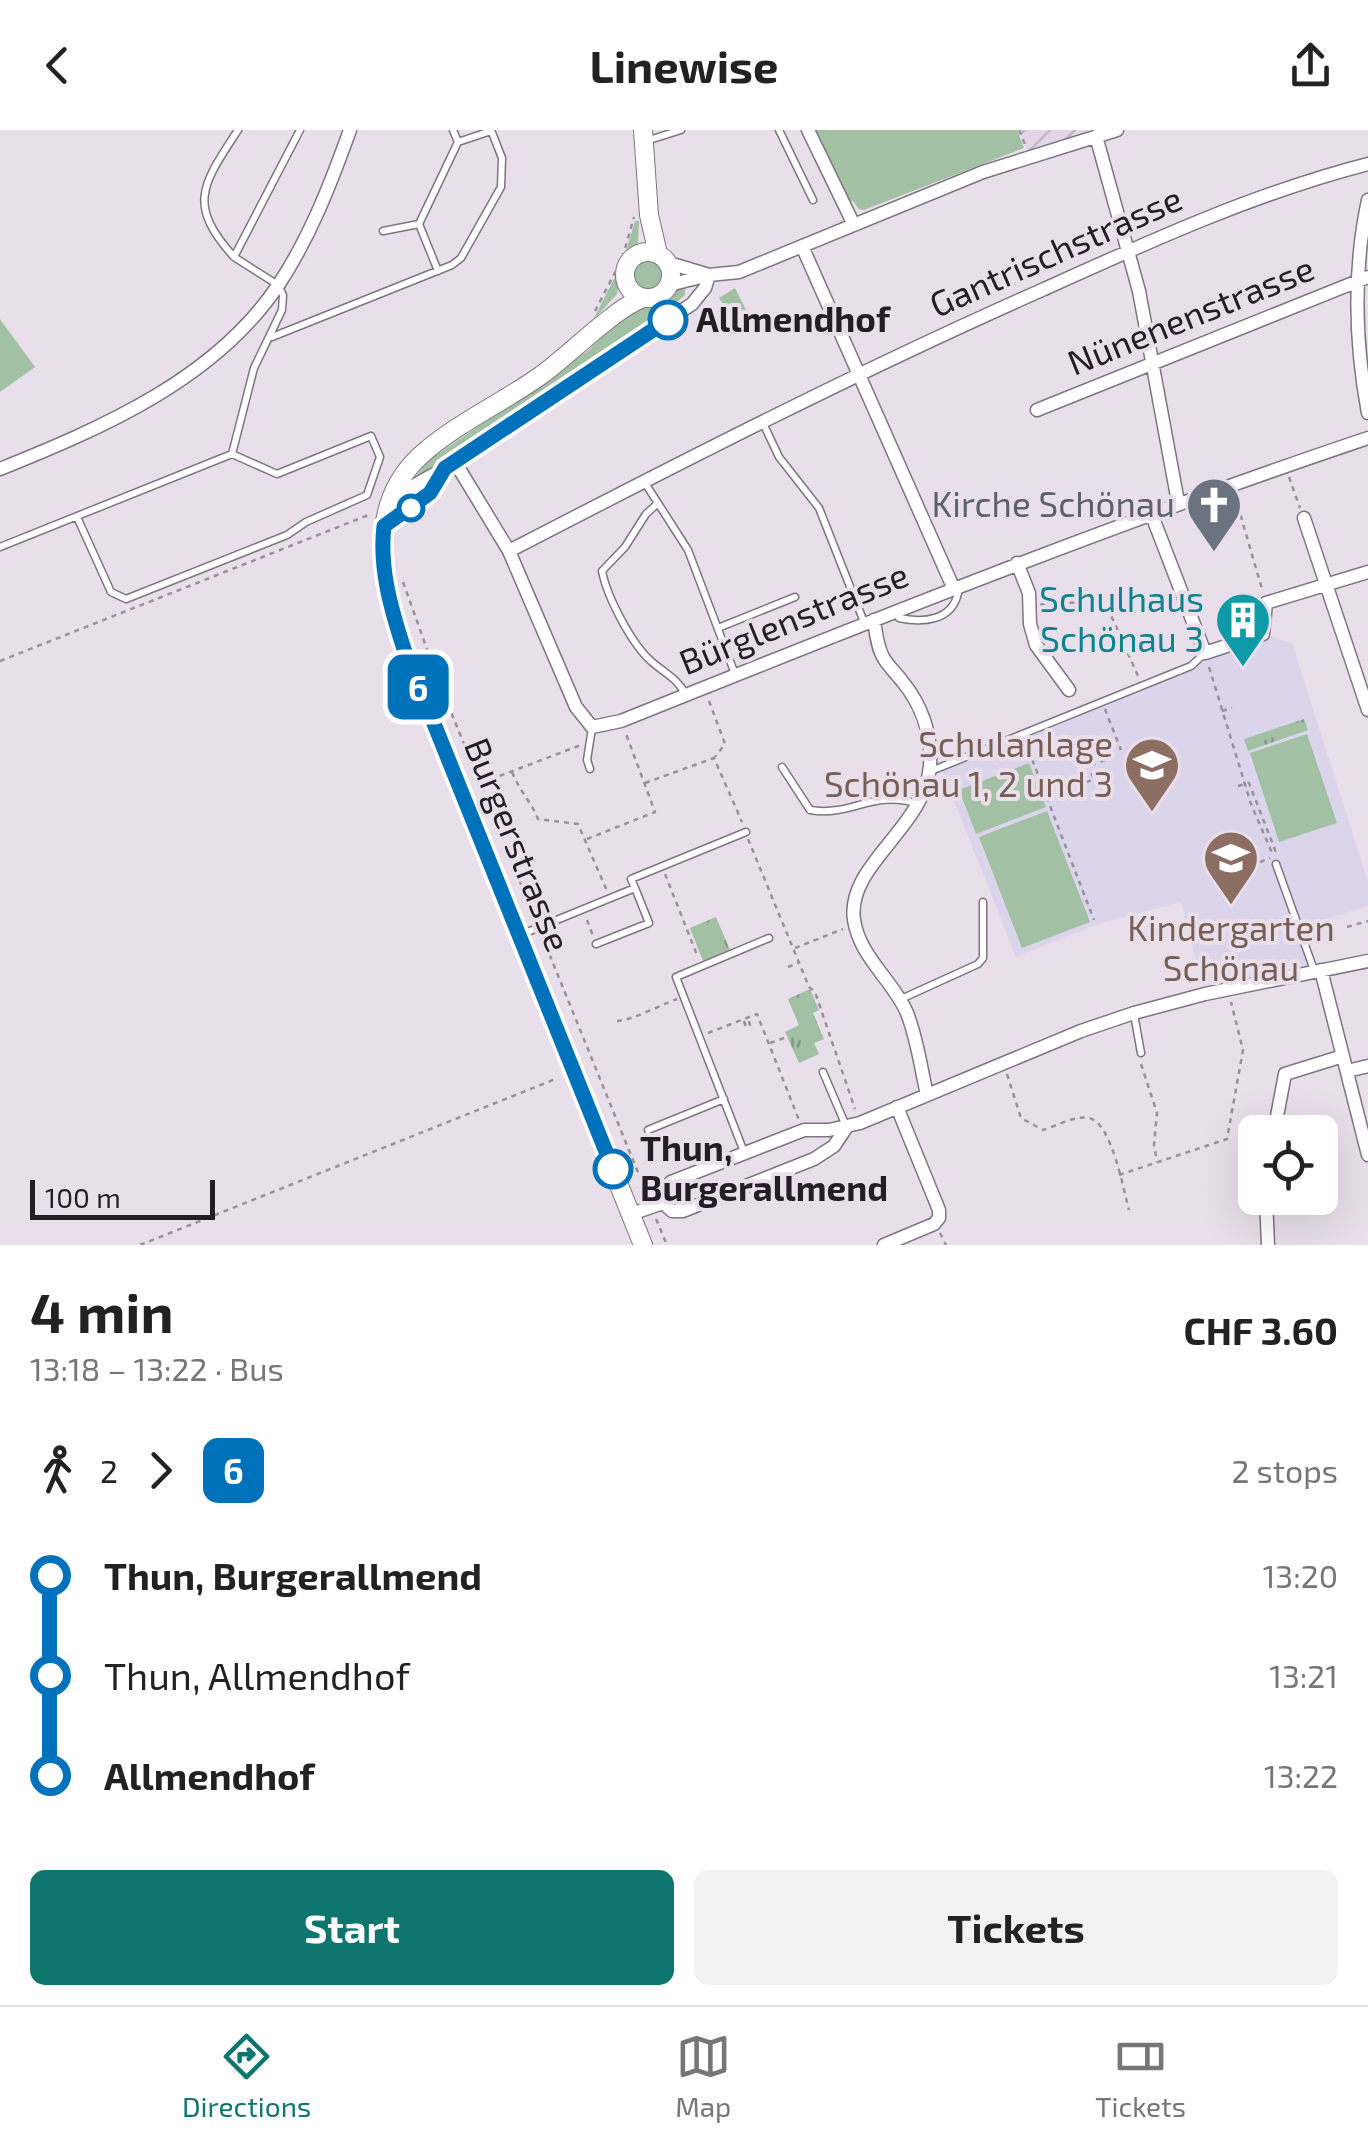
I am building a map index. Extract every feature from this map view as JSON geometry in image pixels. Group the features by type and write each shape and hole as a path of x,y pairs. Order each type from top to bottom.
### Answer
{"main road":[{"path":"642,212 672,272 669,285 659,296 643,298 626,283 626,267 639,253 644,136"},
{"path":"639,253 664,258"},
{"name":"Burgerstrasse","path":"626,283 598,320 538,378 424,453 402,477 378,520 397,628 643,1245"},
{"name":"Burgerstrasse","path":"598,320 643,298"}],"street":[{"path":"0,469 134,409 224,346 278,285 308,232 350,130"},
{"path":"808,130 854,225"},
{"path":"669,285 709,274 739,272 1030,156 1095,133 1117,130"},
{"path":"1095,133 1130,250 1178,502"},
{"name":"Gantrischstrasse","path":"510,552 858,373 1130,250 1255,199 1368,164"},
{"path":"1368,200 1358,333 1368,413"},
{"path":"802,246 953,588"},
{"path":"664,258 709,274"},
{"path":"390,499 450,465 692,304 705,288 709,274"},
{"name":"Nünenenstrasse","path":"1036,410 1363,279"},
{"name":"Bürglenstrasse","path":"592,726 621,722 1018,562 1178,502 1368,438"},
{"path":"378,520 430,493 450,465"},
{"path":"450,465 510,552 576,707 592,726"},
{"path":"1150,513 1206,653 1263,634 1266,603 1368,572"},
{"path":"1304,518 1368,710"},
{"path":"1018,562 1029,593 1036,645 1069,690"},
{"path":"869,622 880,652 911,692 924,720 930,771 907,825 862,880 854,906 856,924 874,965 900,1000 912,1028 927,1095"},
{"path":"657,1205 668,1185 804,1130 853,1125 1134,1012 1368,960"},
{"path":"1318,971 1368,1155"},
{"path":"1277,1115 1285,1074 1342,1056"},
{"path":"1346,1071 1368,1066"},
{"path":"884,1245 934,1224 938,1218 897,1107"},
{"path":"630,1214 657,1205 683,1211 814,1158 834,1146 853,1125"},
{"path":"804,1130 815,1135 819,1143 814,1158"},
{"path":"1267,1215 1268,1245"}],"lane":[{"path":"232,454 254,368 282,310 278,285 234,257 212,233 204,207 204,189 238,130"},
{"path":"234,257 300,130"},
{"path":"453,130 458,142"},
{"path":"271,338 438,271 461,258 502,187 502,158 491,130 458,142 418,224 438,271"},
{"path":"644,136 681,130"},
{"path":"779,130 813,200"},
{"path":"382,231 418,224"},
{"path":"761,420 779,457 820,508 869,622"},
{"path":"0,547 232,454 277,474 372,436 380,456 368,494 306,522 287,535 126,599 111,592 76,517"},
{"path":"644,481 688,550 736,675"},
{"path":"658,503 602,572 608,594 638,647 673,675 686,695"},
{"path":"899,618 917,621 946,614 955,607 958,594 953,588"},
{"path":"718,628 795,597"},
{"path":"930,771 1191,666 1206,653"},
{"path":"590,769 587,760 592,726"},
{"path":"782,767 810,810 832,814 875,799 919,804"},
{"path":"596,944 649,923 632,879 746,832"},
{"path":"1275,861 1318,971"},
{"path":"519,936 635,888"},
{"path":"900,1000 978,964 985,950 983,902"},
{"path":"745,1154 676,978 769,938"},
{"path":"1134,1012 1141,1053"},
{"path":"823,1072 853,1125"},
{"path":"648,1130 724,1099"}],"path":[{"path":"1019,130 1030,156"},
{"path":"598,320 642,212"},
{"path":"1285,466 1304,518"},
{"path":"1219,488 1222,498 1234,493 1266,603"},
{"path":"0,661 378,520"},
{"path":"401,579 624,1138 657,1205 667,1245"},
{"path":"1029,608 1050,602 1106,604 1142,686"},
{"path":"1206,653 1244,784 1275,861 1260,862"},
{"path":"644,782 714,758 725,744 704,688"},
{"path":"1220,711 1232,708"},
{"path":"1108,718 1121,750"},
{"path":"585,839 656,812 621,722"},
{"path":"1023,734 1094,920"},
{"path":"480,784 589,742"},
{"path":"714,758 793,949 815,992 853,1125"},
{"path":"1152,758 1155,764 1172,758"},
{"path":"1092,765 1108,759"},
{"path":"512,772 522,798 534,808 538,820 578,824 610,899"},
{"path":"1047,797 1094,779 1091,772"},
{"path":"1238,786 1244,784"},
{"path":"662,866 701,966"},
{"path":"583,910 596,944"},
{"path":"1347,927 1368,921"},
{"path":"793,949 856,924"},
{"path":"788,967 799,962"},
{"path":"1119,1175 1227,1139 1244,1050 1227,990"},
{"path":"617,1021 683,996"},
{"path":"698,1037 757,1014 804,1130"},
{"path":"769,1043 787,1036"},
{"path":"1141,1053 1141,1065 1157,1113 1157,1162"},
{"path":"1004,1063 1021,1118 1044,1130 1085,1117 1097,1121 1108,1138 1129,1210"},
{"path":"140,1245 574,1072"},
{"path":"624,1138 648,1130"}],"shaded area":[{"path":"1019,130 1117,130 1030,156"},
{"name":"Schulanlage Schönau 1, 2 und 3","path":"1263,634 1292,643 1368,882 1368,906 1301,927 1314,971 1205,994 1181,902 1098,924 1016,957 941,768 1191,666 1205,653"}],"green space":[{"path":"814,130 1017,130 1024,148 864,210 849,202"},
{"path":"635,221 639,221 638,245 623,263 617,294 593,320 623,261"},
{"path":"649,260 660,264 664,275 660,286 649,290 638,286 634,275 638,264"},
{"path":"685,284 685,295 675,304 461,448 462,451 413,480 428,461 589,350 628,310 641,303 659,301"},
{"path":"735,288 747,312 733,319 719,298"},
{"path":"0,319 35,367 0,392"},
{"path":"1304,719 1308,730 1248,751 1244,739"},
{"path":"1307,734 1337,823 1279,842 1250,753"},
{"path":"1029,763 1046,807 976,834 959,790"},
{"path":"1047,811 1090,922 1022,948 979,837"},
{"path":"716,917 730,950 703,961 690,928"},
{"path":"810,989 819,1010 813,1013 824,1039 814,1043 819,1054 799,1063 785,1032 799,1025 788,999"}],"bus line":[{"name":"6","path":"613,1169 414,677 389,596 382,539 384,526 430,493 445,468 668,320"}],"place":[{"name":"Allmendhof","path":"668,320"},
{"name":"Kirche Schönau","path":"1214,554"},
{"name":"Schulhaus Schönau 3","path":"1243,669"},
{"name":"Schulanlage Schönau 1, 2 und 3","path":"1152,814"},
{"name":"Kindergarten Schönau","path":"1231,907"},
{"name":"Thun, Burgerallmend","path":"613,1169"}]}
